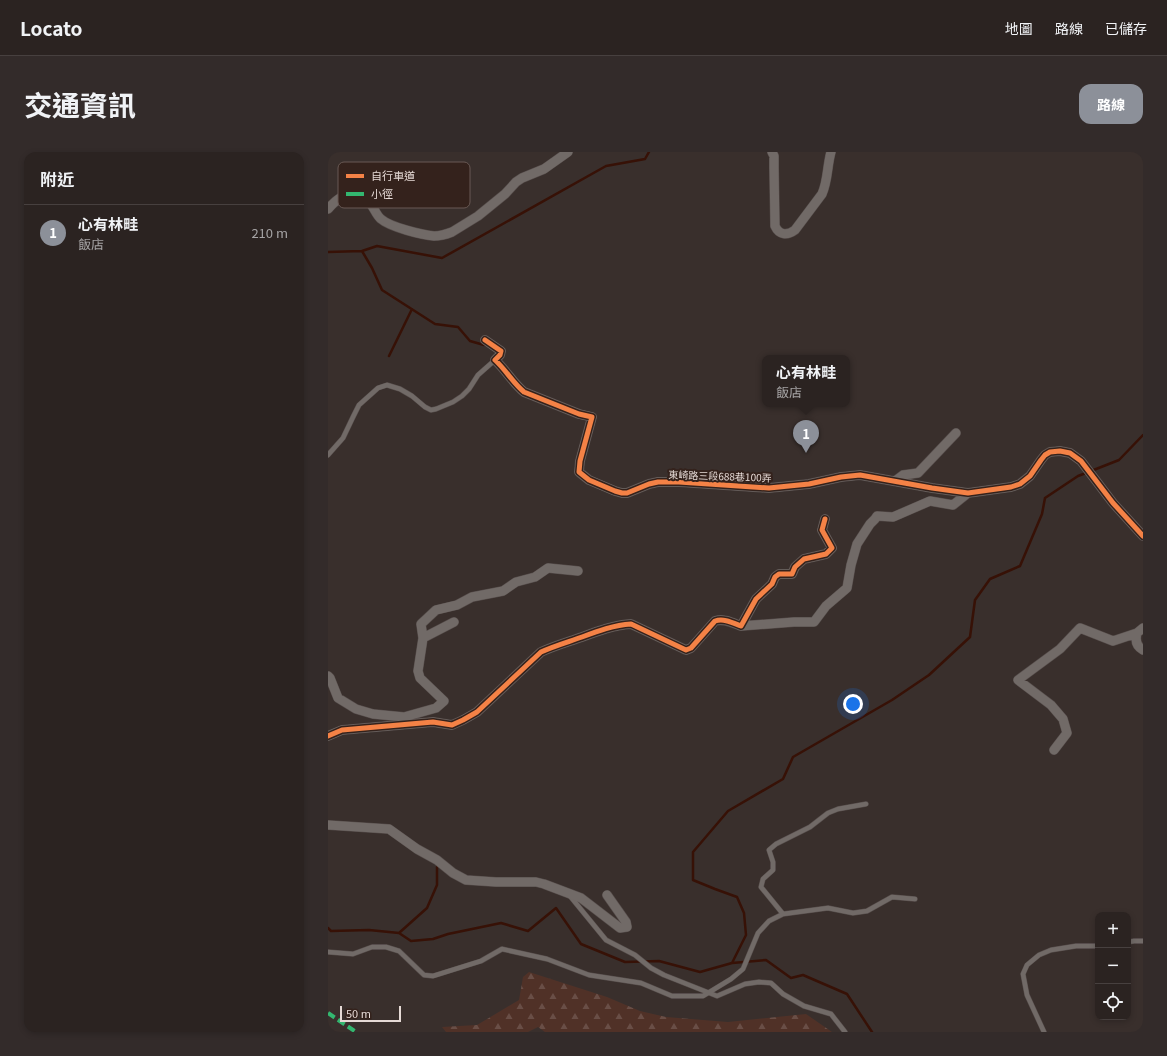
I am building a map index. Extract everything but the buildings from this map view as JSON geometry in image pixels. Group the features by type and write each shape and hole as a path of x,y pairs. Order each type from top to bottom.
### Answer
{"street":[{"path":"374,208 382,220 407,230 436,236 448,234 478,216 505,194 516,182 544,169 568,152"},
{"path":"772,152 774,156 775,226 780,233 785,234 795,230 822,194 825,188 828,162 831,152"},
{"path":"328,209 338,199"},
{"path":"485,340 501,351 500,355 495,360"},
{"name":"東崎路三段688巷100弄","path":"495,360 524,392 579,414 592,417 580,461 579,472 589,480 615,491 627,493 658,482 769,488 809,484 860,475 968,493 1011,487 1020,484 1030,476 1045,455 1050,452 1060,451 1070,453 1081,461 1113,503 1143,536"},
{"path":"895,481 903,475 918,472 956,433"},
{"path":"328,736 342,730 433,722 452,725 477,712 541,652 551,647 605,629 631,624 686,650 695,645 719,619 730,621 741,626 814,622 826,606 847,588 857,544 877,516 893,516 930,501 953,505 968,493"},
{"path":"741,626 756,599 772,584 775,577 779,574 792,574 795,568 804,559 826,554 832,548 822,530 825,519"},
{"path":"328,676 338,698 356,710 373,714 404,716 436,708 444,701 420,678 418,671 422,638 421,624 436,610 457,605 472,598 503,591 516,582 535,577 548,568 578,571"},
{"path":"422,638 454,622"},
{"path":"1054,750 1067,733 1063,719 1051,705 1018,680 1060,649 1080,628 1113,641 1140,630"},
{"path":"1140,630 1136,643 1138,647 1143,650"},
{"path":"328,825 389,828 417,849 437,860 453,873 466,880 536,882 581,898 620,928 627,927 626,922 607,895"}],"lane":[{"path":"328,455 343,438 359,406 378,388 387,385 400,389 412,396 425,407 431,410 436,409 453,402 462,396 469,389 478,375 495,360"},
{"path":"783,914 762,887 763,879 773,870 774,862 769,850 776,844 810,827 828,813 838,809 866,804"},
{"path":"568,893 606,940 635,955 651,968 664,975 717,996 744,984 759,982 771,983 784,994 804,1006 831,1014 845,1032"},
{"path":"328,952 352,954 372,947 386,947 399,951 424,975 433,976 481,961 502,949 547,959 589,975 641,983 672,996 703,996 731,979 743,969 758,933 769,921 783,914 828,908 853,912 867,911 892,897 915,899"},
{"path":"1131,941 1143,941"},
{"path":"1044,1032 1027,995 1023,974 1027,965 1039,956 1051,950 1076,946 1095,946"}],"green space":[{"path":"529,972 607,997 640,1011 666,1017 728,1022 806,1014 832,1032 545,1032 538,1027 528,1032 446,1032 442,1027 477,1025 519,1000 523,977"}],"waterway":[{"path":"328,252 362,251 377,246 442,258 606,166 645,159 649,152"},
{"path":"362,251 382,290 435,324 458,327 470,341 484,345"},
{"path":"389,356 412,309"},
{"path":"1091,471 1119,460 1143,435"},
{"path":"732,963 746,935 744,913 737,897 693,880 693,852 728,811 783,779 793,757 892,700 929,675 970,637 975,600 990,579 1020,566 1042,514 1045,498 1078,476 1086,473"},
{"path":"399,933 427,908 437,885 437,867"},
{"path":"328,928 331,931 369,930 399,933 411,941 433,939 448,934 501,923 528,931 556,908 581,944 625,962 659,961 700,972 732,963 766,960 791,978 803,975 847,994 872,1032"}],"marked path":[{"path":"328,1013 356,1032"}],"cycle path":[{"path":"485,340 501,351 500,355 495,360 516,385 524,392 579,414 592,417 580,461 579,472 589,480 615,491 627,493 658,482 769,488 809,484 841,477 860,475 968,493 1011,487 1020,484 1030,476 1045,455 1050,452 1060,451 1070,453 1081,461 1113,503 1143,536"},
{"path":"328,736 342,730 433,722 452,725 477,712 541,652 612,627 631,624 686,650 691,648 715,621 725,620 741,626 756,599 772,584 775,577 779,574 792,574 795,567 804,559 826,554 832,548 822,530 825,519"}],"place":[{"name":"心有林畦","path":"806,453"}]}
